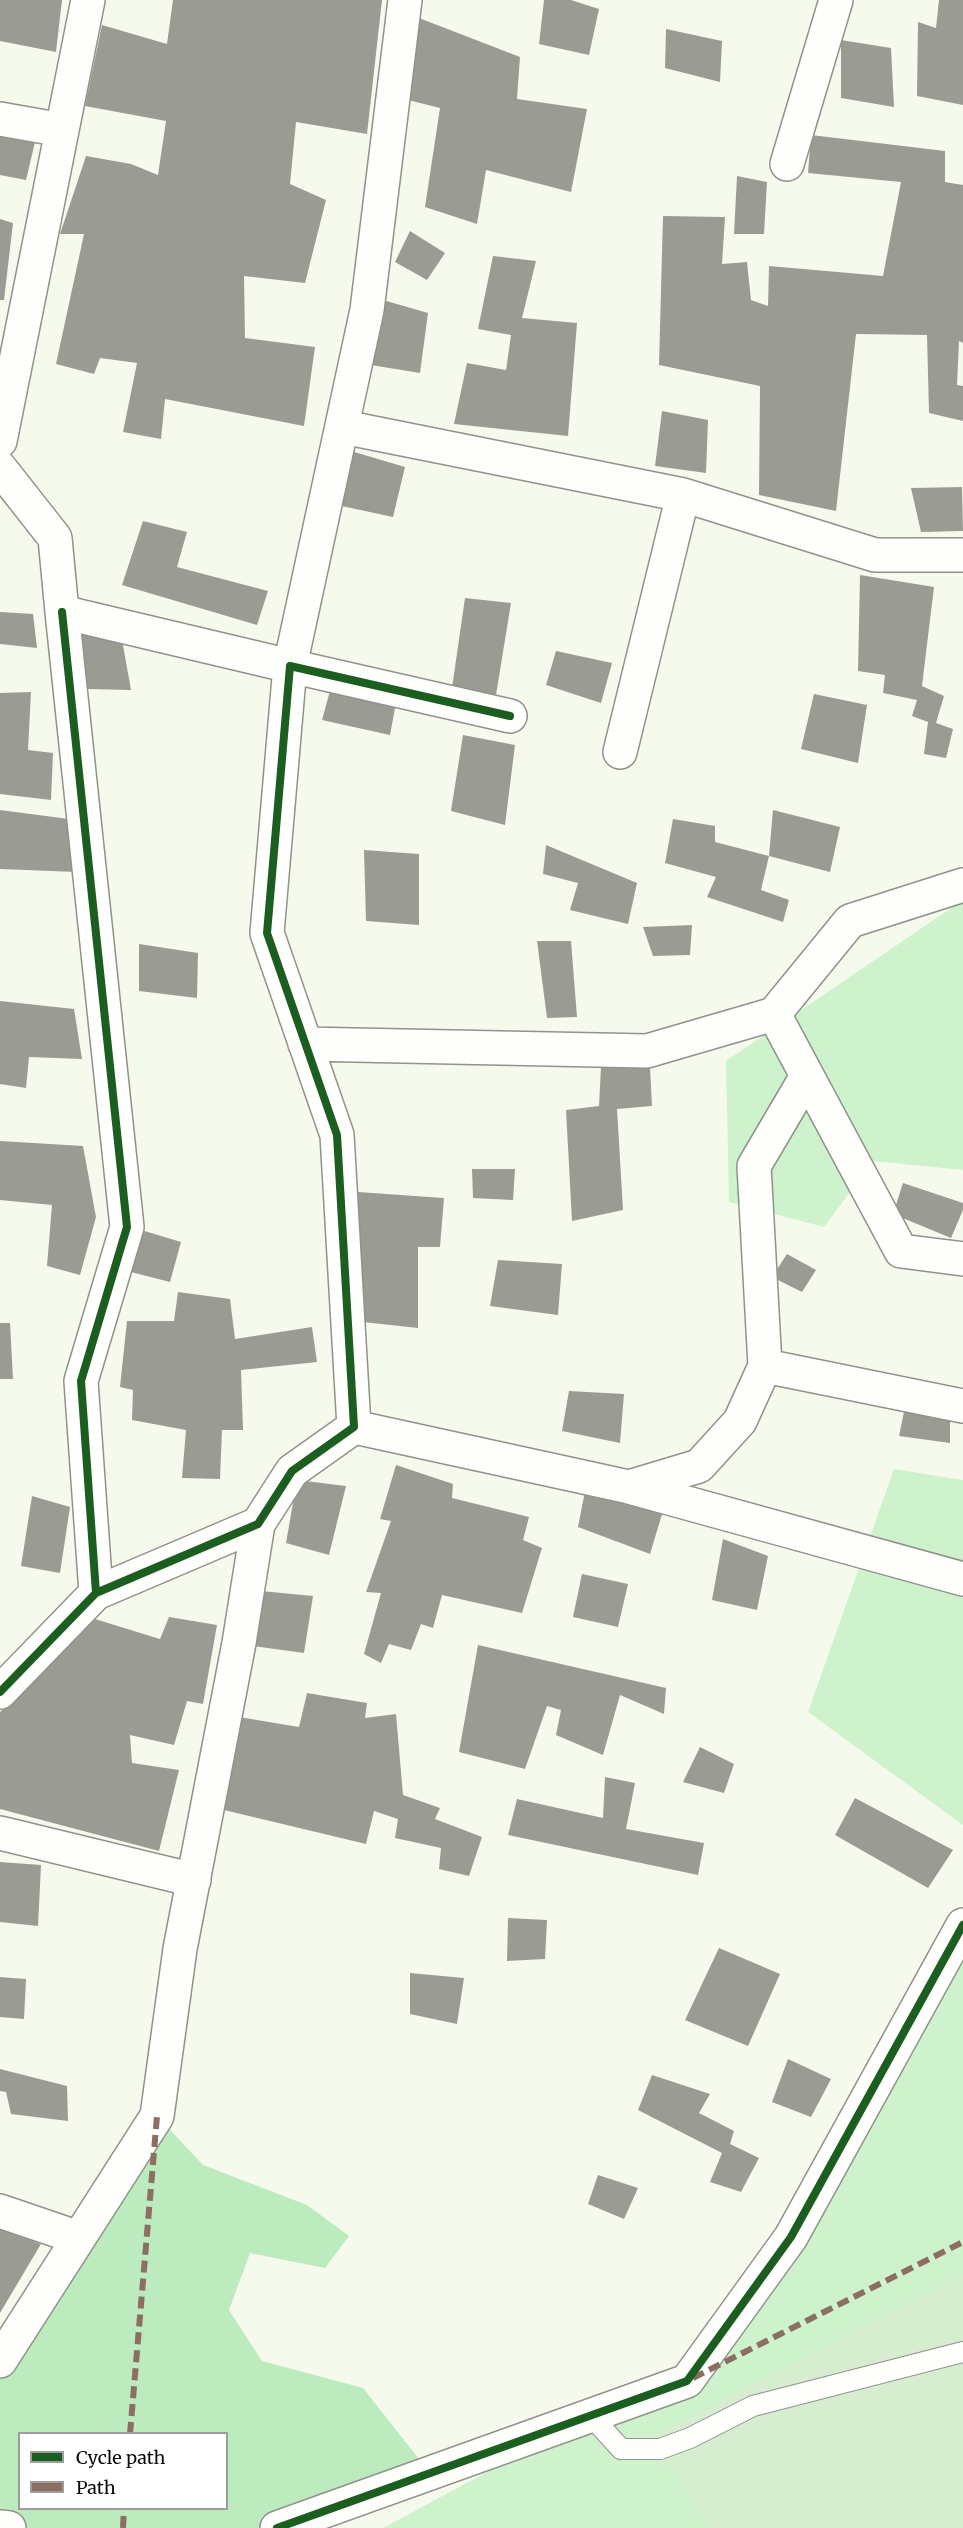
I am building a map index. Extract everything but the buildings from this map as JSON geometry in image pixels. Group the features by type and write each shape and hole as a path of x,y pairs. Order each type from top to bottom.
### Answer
{"street":[{"path":"0,441 88,0"},
{"path":"354,1427 337,1136 267,933 290,666 368,310 405,0"},
{"path":"787,164 836,0"},
{"path":"0,119 62,130"},
{"path":"343,427 683,495 875,555 963,555"},
{"path":"0,468 55,538 127,1227 81,1381 96,1593"},
{"path":"620,752 683,495"},
{"path":"62,612 510,716"},
{"path":"305,1044 647,1052 774,1014 850,921 963,885"},
{"path":"774,1014 901,1251 963,1259"},
{"path":"629,1487 699,1466 740,1421 765,1366 754,1166 807,1076"},
{"path":"765,1366 963,1406"},
{"path":"0,2361 157,2116 180,1948 239,1643 258,1524 292,1471 354,1427 629,1487 963,1579"},
{"path":"0,1692 96,1593 258,1524"},
{"path":"0,1833 194,1880"},
{"path":"277,2528 687,2381 791,2237 963,1925"},
{"path":"0,2211 79,2238"},
{"path":"0,2528 9,2528"}],"lane":[{"path":"591,2416 621,2449 660,2448 690,2438 753,2406 963,2352"}],"green space":[{"path":"963,900 963,1170 873,1161 824,1227 729,1202 726,1061"},
{"path":"894,1469 963,1480 963,1825 808,1712"},
{"path":"963,1925 963,2275 653,2437 712,2528 383,2528 591,2416 687,2381"},
{"path":"157,2116 203,2165 307,2205 349,2236 325,2268 250,2253 229,2310 262,2361 363,2388 430,2473 277,2528 0,2528 0,2361"},
{"path":"963,2275 963,2528 712,2528 652,2437"}],"marked path":[{"path":"130,2432 157,2116"},
{"path":"693,2378 963,2242"},
{"path":"123,2528 124,2510"}],"cycle path":[{"path":"0,1692 96,1593 81,1381 127,1227 62,612"},
{"path":"96,1593 258,1524 292,1471 354,1427 337,1135 267,933 290,666 510,716"},
{"path":"277,2528 687,2381 791,2237 963,1925"}]}
